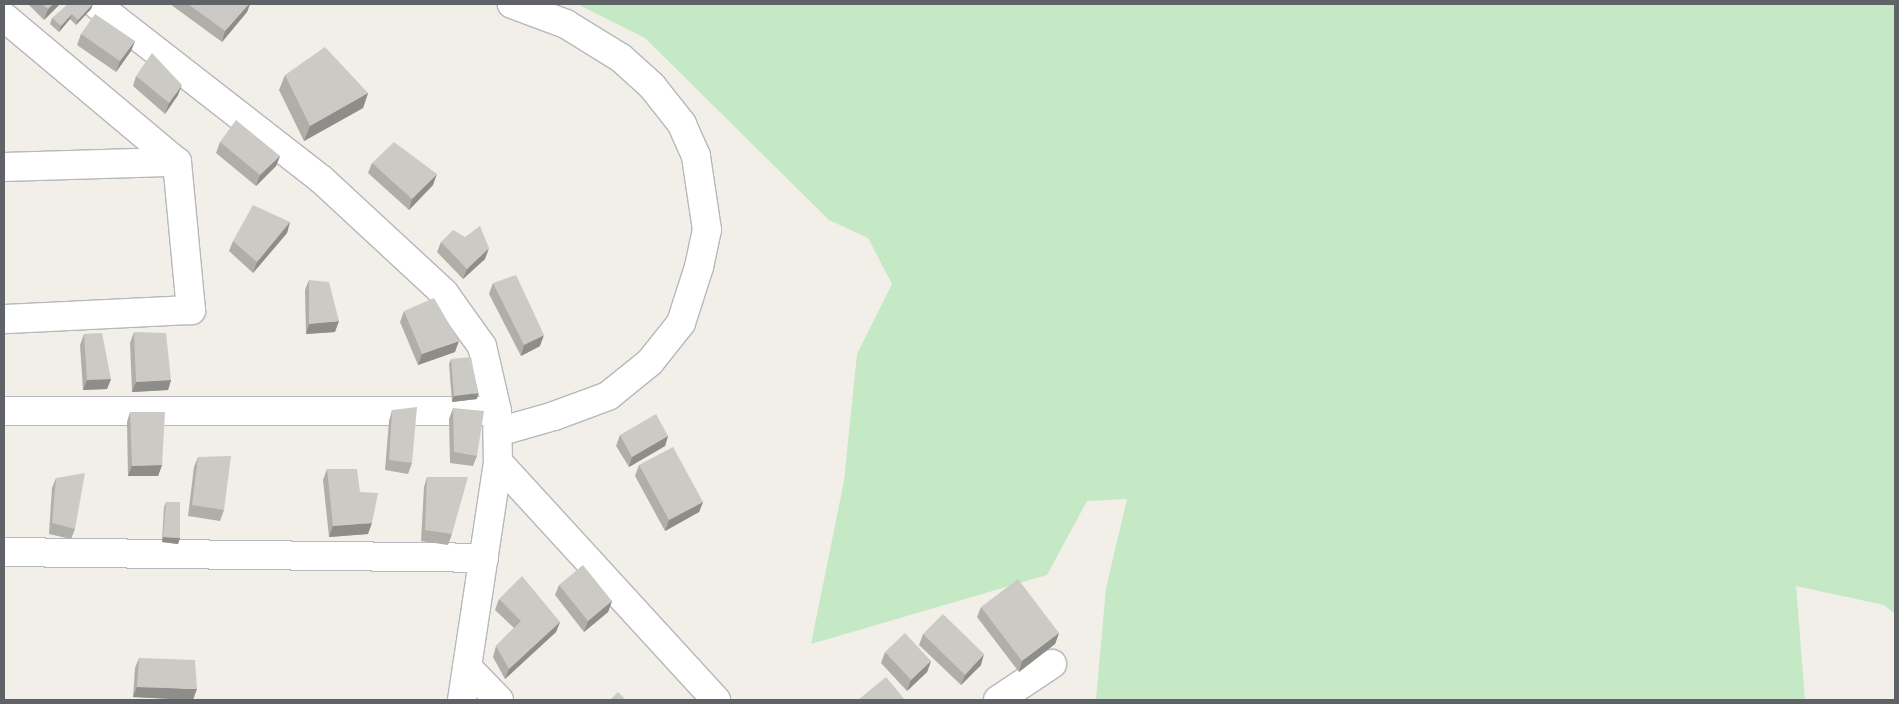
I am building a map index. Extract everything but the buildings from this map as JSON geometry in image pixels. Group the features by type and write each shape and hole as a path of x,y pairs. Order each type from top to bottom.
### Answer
{"street":[{"path":"96,4 321,179 444,293 482,346 497,421 498,462 462,700"},
{"path":"4,411 497,421 554,416 608,396 650,362 680,323 699,267 707,230 696,156 682,124 652,86 621,58 566,24 512,4"},
{"path":"4,17 177,162 191,310 4,319"},
{"path":"4,167 177,162"},
{"path":"498,462 716,700"},
{"path":"4,552 484,558"},
{"path":"998,700 1052,664"},
{"path":"467,667 499,700"}],"green space":[{"path":"577,4 1895,4 1895,614 1884,605 1796,586 1805,700 1096,700 1106,588 1127,499 1087,501 1047,575 811,644 844,481 857,354 892,284 868,238 829,220 645,38"}]}
